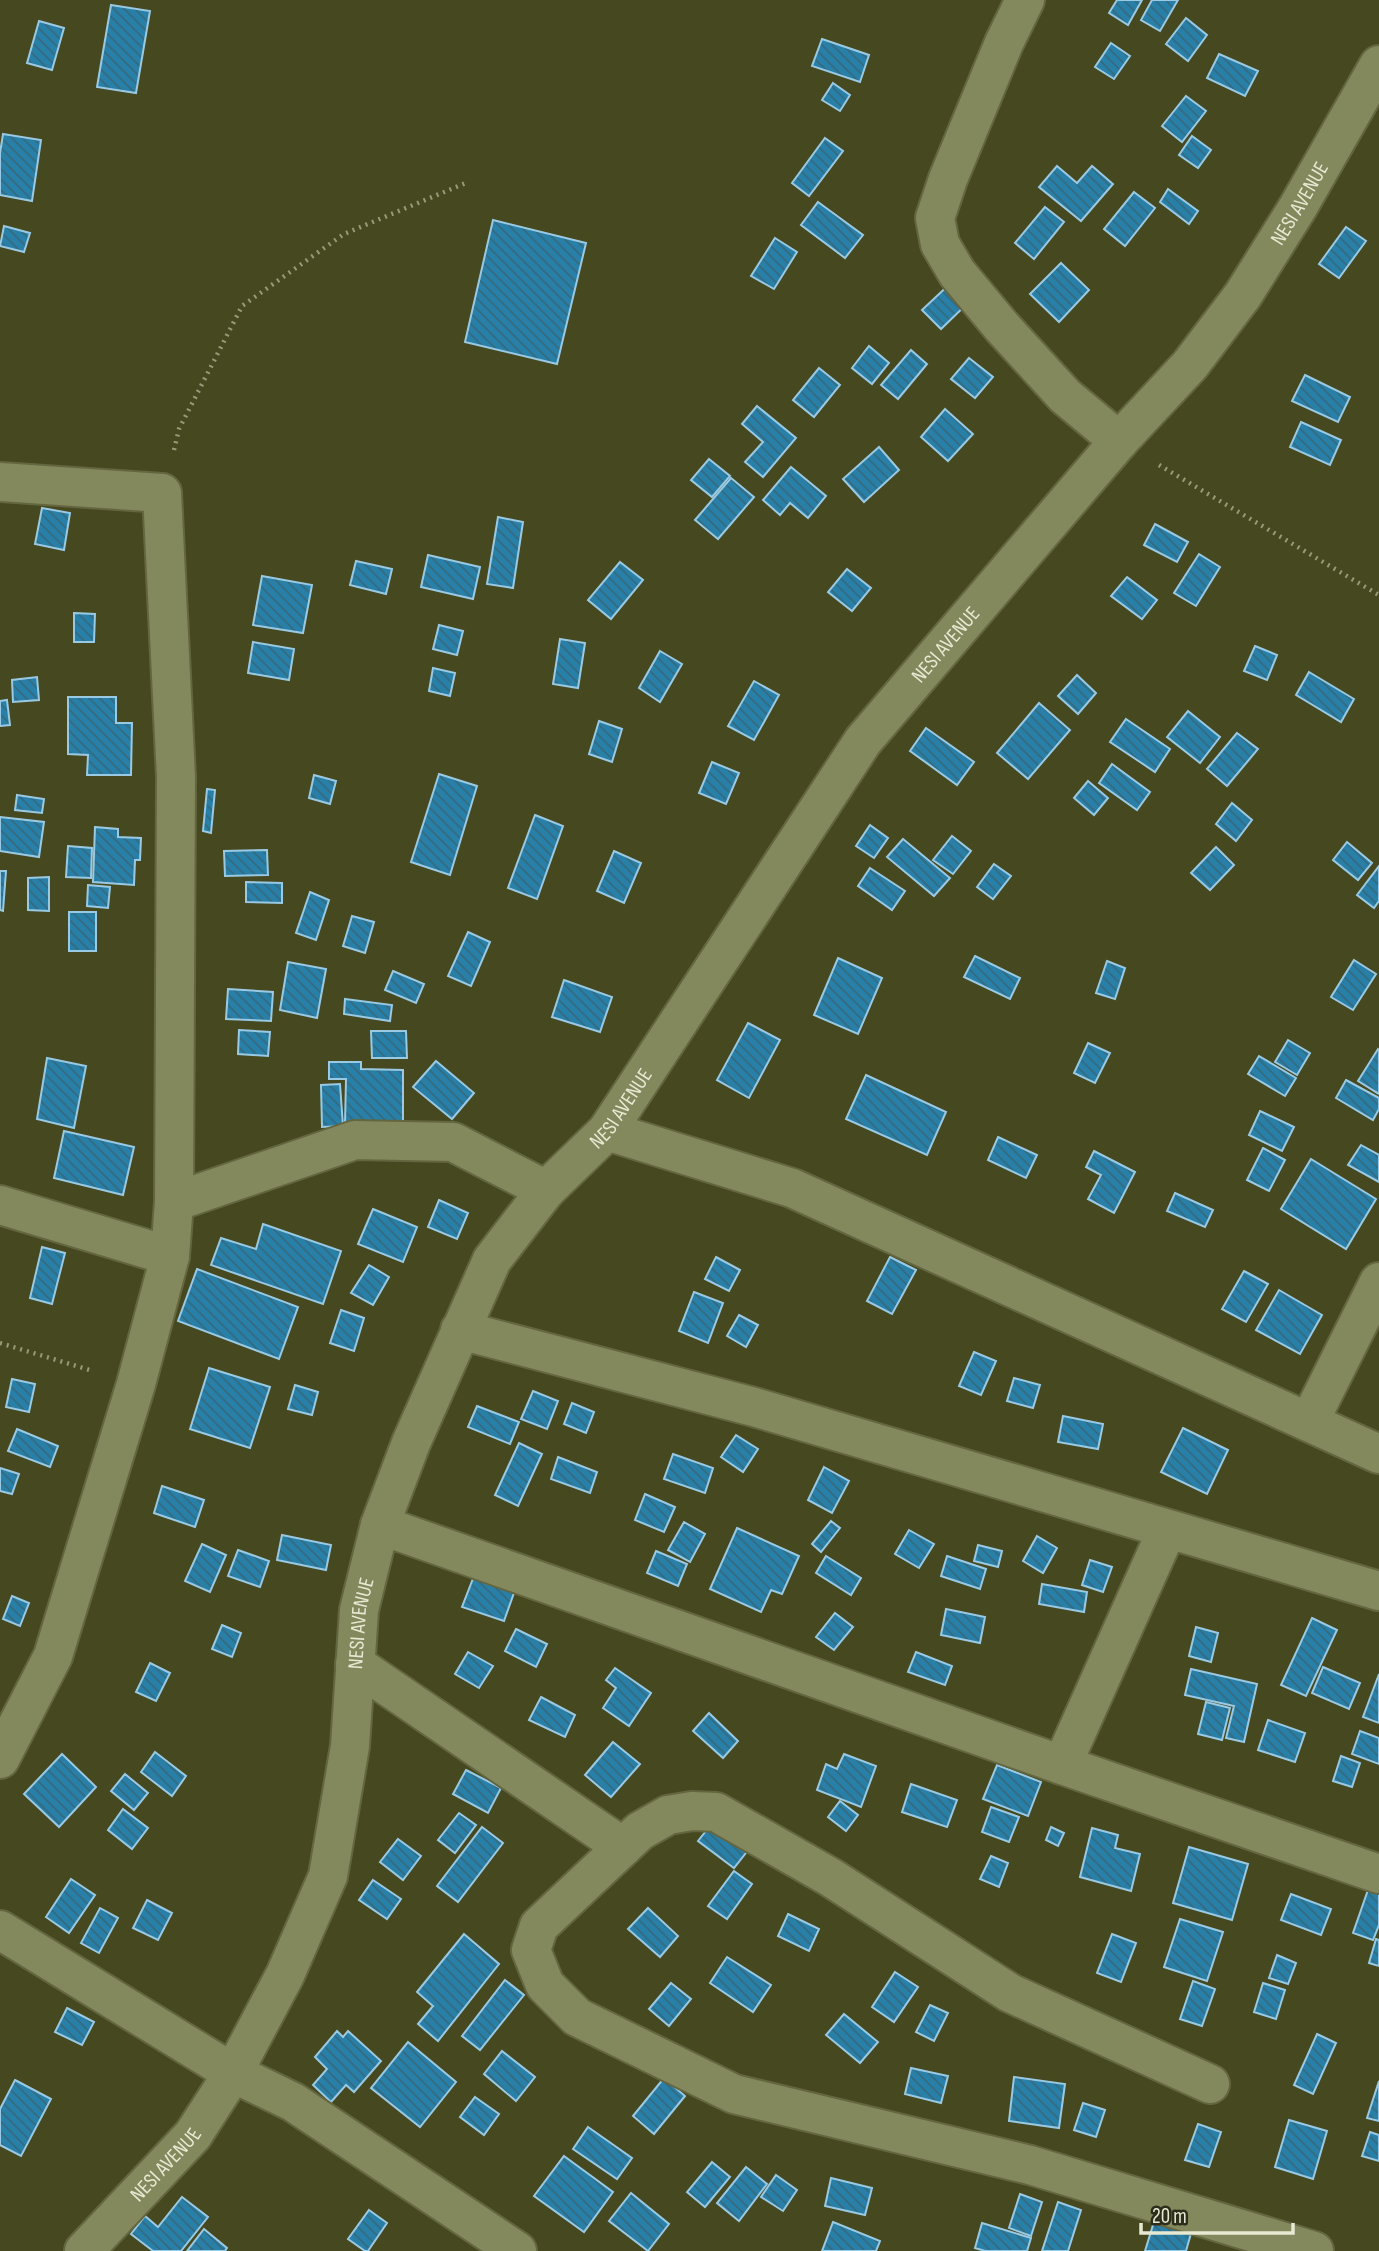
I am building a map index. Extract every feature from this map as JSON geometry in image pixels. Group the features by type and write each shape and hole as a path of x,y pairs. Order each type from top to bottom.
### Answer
{"street":[{"path":"1025,0 1004,43 948,179 935,218 940,244 957,273 1038,367 1065,396 1119,441"},
{"name":"NESI AVENUE","path":"84,2251 193,2135 233,2073 285,1975 328,1876 350,1746 359,1610 380,1525 411,1443 492,1260 545,1190 607,1131 863,741 1119,441 1190,365 1243,295 1298,208 1379,65"},
{"path":"0,482 162,492 176,777 174,1202 170,1256 136,1384 53,1656 0,1759"},
{"path":"607,1131 792,1188 1379,1454"},
{"path":"174,1202 355,1140 453,1142 545,1190"},
{"path":"0,1205 170,1256"},
{"path":"1309,1422 1379,1282"},
{"path":"460,1330 754,1407 1379,1591"},
{"path":"380,1525 1379,1874"},
{"path":"1062,1765 1167,1530"},
{"path":"355,1664 623,1847"},
{"path":"1210,2084 1010,1993 830,1877 716,1812 692,1811 668,1815 640,1831 539,1926 531,1950 545,1985 577,2017 734,2094 1030,2165 1314,2251"},
{"path":"0,1930 233,2073 293,2102 517,2251"}],"path":[{"path":"162,492 179,429 242,306 344,234 468,182"},
{"path":"1119,441 1379,595"},
{"path":"0,1343 136,1384"}],"building":[{"path":"1117,0 1142,0 1128,25 1109,13"},
{"path":"1152,0 1178,0 1160,31 1141,20"},
{"path":"111,5 150,11 136,93 97,87"},
{"path":"1186,18 1207,35 1188,61 1166,44"},
{"path":"39,21 64,28 52,70 27,63"},
{"path":"822,39 869,55 860,82 812,66"},
{"path":"1111,43 1130,56 1114,79 1095,67"},
{"path":"1219,54 1258,71 1245,96 1207,78"},
{"path":"833,83 850,95 840,111 822,100"},
{"path":"1186,96 1206,111 1182,142 1162,126"},
{"path":"3,134 41,140 32,201 0,195"},
{"path":"1192,136 1211,150 1198,168 1179,155"},
{"path":"825,138 843,151 809,196 792,183"},
{"path":"1057,166 1077,183 1092,166 1113,184 1081,221 1039,187"},
{"path":"1168,189 1198,211 1189,224 1160,202"},
{"path":"1134,192 1155,208 1125,246 1104,229"},
{"path":"818,202 863,235 845,258 801,225"},
{"path":"1045,207 1064,222 1034,259 1015,243"},
{"path":"493,220 586,243 557,364 465,342"},
{"path":"4,226 30,233 24,252 0,246"},
{"path":"1346,227 1366,241 1339,278 1319,264"},
{"path":"775,238 797,252 774,289 751,276"},
{"path":"1061,263 1089,290 1059,322 1030,294"},
{"path":"954,280 972,299 941,329 922,310"},
{"path":"869,346 889,363 872,384 852,368"},
{"path":"911,350 927,364 898,399 881,385"},
{"path":"969,358 993,377 975,398 951,379"},
{"path":"819,368 840,385 814,417 793,400"},
{"path":"1305,375 1350,397 1338,422 1292,401"},
{"path":"757,406 796,438 763,477 745,462 763,442 742,424"},
{"path":"945,409 973,434 948,461 921,437"},
{"path":"1301,422 1341,440 1330,465 1290,447"},
{"path":"879,447 899,470 864,502 843,479"},
{"path":"709,459 730,476 712,497 691,480"},
{"path":"791,467 826,496 808,518 790,503 780,515 763,500"},
{"path":"731,478 754,497 718,539 695,520"},
{"path":"42,508 70,513 64,550 35,544"},
{"path":"498,517 523,522 513,588 487,584"},
{"path":"1155,524 1188,542 1177,562 1144,545"},
{"path":"1199,554 1220,567 1196,606 1174,593"},
{"path":"428,555 480,567 473,599 421,587"},
{"path":"356,561 392,569 386,594 350,585"},
{"path":"620,562 643,580 611,619 588,600"},
{"path":"847,569 871,588 852,611 828,592"},
{"path":"262,576 312,585 303,633 253,625"},
{"path":"1127,577 1157,600 1142,619 1111,596"},
{"path":"74,613 95,614 94,642 74,642"},
{"path":"439,625 463,631 457,655 433,649"},
{"path":"560,639 585,643 578,688 553,684"},
{"path":"253,642 294,649 289,680 248,673"},
{"path":"1255,646 1277,655 1267,680 1244,671"},
{"path":"660,651 682,664 660,702 639,688"},
{"path":"433,668 455,673 450,696 429,691"},
{"path":"1309,672 1354,699 1341,722 1296,695"},
{"path":"1077,675 1096,693 1078,714 1058,696"},
{"path":"37,677 39,700 13,702 12,680"},
{"path":"754,681 779,695 754,740 728,726"},
{"path":"68,697 116,697 116,723 132,723 131,775 87,775 88,755 68,754"},
{"path":"7,700 10,725 0,726 0,701"},
{"path":"1039,703 1070,730 1028,779 997,753"},
{"path":"1188,711 1220,737 1200,763 1167,737"},
{"path":"1126,719 1170,749 1155,772 1110,742"},
{"path":"599,721 622,729 612,762 589,754"},
{"path":"926,728 974,762 957,785 910,751"},
{"path":"1237,733 1258,749 1227,786 1207,769"},
{"path":"712,762 739,773 726,804 699,793"},
{"path":"1112,764 1150,792 1137,810 1099,783"},
{"path":"439,774 477,786 450,875 411,862"},
{"path":"314,775 336,781 330,804 309,798"},
{"path":"1088,781 1108,798 1094,815 1074,798"},
{"path":"207,789 215,790 211,833 203,831"},
{"path":"17,795 44,799 42,813 15,810"},
{"path":"1232,803 1252,820 1236,841 1216,824"},
{"path":"535,815 563,826 537,899 508,888"},
{"path":"0,817 44,822 39,857 0,851"},
{"path":"870,825 888,838 874,858 856,846"},
{"path":"95,827 118,829 118,837 141,838 140,860 135,860 134,885 93,882"},
{"path":"952,836 971,851 953,874 933,860"},
{"path":"903,839 950,878 934,896 887,857"},
{"path":"1347,842 1372,863 1358,880 1333,860"},
{"path":"68,846 92,848 91,878 66,877"},
{"path":"1216,847 1234,865 1210,890 1191,873"},
{"path":"267,850 268,875 225,876 224,851"},
{"path":"614,851 641,863 624,903 597,891"},
{"path":"994,864 1011,876 993,899 977,887"},
{"path":"1379,866 1379,901 1374,908 1357,895"},
{"path":"870,868 905,891 892,910 858,886"},
{"path":"0,871 6,871 3,911 0,910"},
{"path":"49,877 49,911 28,910 28,878"},
{"path":"246,882 282,883 282,903 246,902"},
{"path":"88,885 110,887 108,908 87,906"},
{"path":"310,892 329,900 316,940 296,933"},
{"path":"69,912 96,912 96,951 69,951"},
{"path":"352,916 374,922 365,953 343,946"},
{"path":"468,932 490,942 471,986 448,976"},
{"path":"975,956 1020,978 1010,999 964,977"},
{"path":"838,958 882,978 858,1034 814,1015"},
{"path":"1354,960 1376,974 1353,1010 1331,997"},
{"path":"1107,961 1125,968 1115,999 1096,993"},
{"path":"288,962 326,969 317,1018 280,1010"},
{"path":"393,971 424,984 416,1003 385,990"},
{"path":"564,980 612,997 600,1032 552,1017"},
{"path":"228,989 273,992 271,1021 226,1019"},
{"path":"345,999 392,1005 390,1021 344,1014"},
{"path":"748,1023 780,1040 749,1098 717,1080"},
{"path":"239,1030 270,1032 268,1056 238,1054"},
{"path":"371,1031 406,1031 407,1058 372,1058"},
{"path":"1288,1040 1310,1053 1297,1075 1275,1062"},
{"path":"1088,1043 1110,1053 1095,1083 1074,1073"},
{"path":"1379,1050 1379,1094 1358,1081"},
{"path":"1259,1056 1296,1078 1285,1096 1248,1074"},
{"path":"47,1058 86,1066 74,1128 37,1119"},
{"path":"436,1061 474,1093 452,1119 413,1087"},
{"path":"329,1062 361,1062 361,1069 403,1070 403,1125 345,1124 346,1079 329,1079"},
{"path":"866,1075 946,1112 927,1155 846,1119"},
{"path":"1346,1080 1379,1098 1379,1109 1373,1120 1336,1098"},
{"path":"340,1084 343,1126 322,1127 321,1085"},
{"path":"1260,1111 1294,1127 1282,1151 1249,1135"},
{"path":"64,1131 134,1147 123,1195 54,1178"},
{"path":"998,1137 1037,1155 1026,1178 988,1160"},
{"path":"1361,1145 1379,1155 1379,1182 1348,1165"},
{"path":"1263,1148 1285,1160 1269,1191 1247,1180"},
{"path":"1094,1151 1135,1172 1114,1213 1088,1199 1101,1175 1086,1167"},
{"path":"1311,1159 1376,1199 1346,1249 1281,1209"},
{"path":"1175,1193 1213,1210 1205,1227 1167,1211"},
{"path":"439,1200 468,1213 457,1239 428,1227"},
{"path":"373,1209 417,1227 403,1262 358,1244"},
{"path":"263,1224 341,1251 323,1304 211,1265 221,1238 256,1249"},
{"path":"42,1247 65,1253 52,1304 30,1298"},
{"path":"716,1257 740,1270 729,1291 705,1279"},
{"path":"890,1257 916,1270 892,1314 867,1301"},
{"path":"369,1265 389,1277 373,1305 351,1293"},
{"path":"197,1269 298,1307 279,1359 178,1321"},
{"path":"1244,1271 1268,1284 1246,1322 1222,1309"},
{"path":"1279,1290 1322,1315 1300,1354 1256,1330"},
{"path":"694,1292 723,1303 708,1343 679,1331"},
{"path":"341,1310 364,1318 354,1351 330,1343"},
{"path":"739,1315 758,1325 746,1347 727,1336"},
{"path":"974,1352 996,1361 981,1395 959,1386"},
{"path":"209,1368 270,1387 250,1448 190,1429"},
{"path":"1014,1378 1040,1385 1033,1408 1007,1401"},
{"path":"12,1379 35,1384 29,1412 6,1407"},
{"path":"295,1385 318,1392 312,1415 288,1409"},
{"path":"533,1391 558,1401 547,1429 521,1419"},
{"path":"572,1403 594,1412 586,1433 564,1424"},
{"path":"477,1406 519,1422 510,1444 468,1427"},
{"path":"1063,1416 1103,1424 1098,1449 1058,1442"},
{"path":"1183,1428 1228,1450 1207,1494 1161,1472"},
{"path":"17,1429 58,1446 50,1467 8,1451"},
{"path":"736,1435 758,1449 743,1472 721,1457"},
{"path":"519,1443 542,1454 518,1506 495,1495"},
{"path":"673,1454 713,1468 705,1493 664,1479"},
{"path":"558,1457 597,1472 590,1493 551,1479"},
{"path":"824,1467 849,1481 832,1513 808,1500"},
{"path":"0,1468 19,1474 12,1494 0,1491"},
{"path":"162,1486 204,1500 195,1527 154,1513"},
{"path":"645,1494 675,1507 664,1532 635,1520"},
{"path":"831,1521 840,1528 821,1552 812,1544"},
{"path":"684,1522 705,1534 690,1562 668,1550"},
{"path":"737,1528 799,1556 782,1594 771,1590 761,1612 710,1589"},
{"path":"909,1530 934,1544 919,1568 895,1554"},
{"path":"282,1535 331,1545 326,1570 277,1560"},
{"path":"1037,1536 1057,1548 1043,1573 1023,1561"},
{"path":"202,1544 226,1555 210,1592 185,1581"},
{"path":"978,1545 1002,1551 998,1567 974,1561"},
{"path":"238,1550 269,1561 260,1587 228,1576"},
{"path":"656,1551 687,1564 678,1586 647,1573"},
{"path":"826,1556 861,1578 851,1595 816,1573"},
{"path":"947,1556 986,1569 980,1589 941,1576"},
{"path":"1090,1560 1112,1567 1103,1592 1082,1585"},
{"path":"474,1576 515,1590 504,1621 462,1607"},
{"path":"1042,1584 1087,1592 1084,1612 1039,1604"},
{"path":"12,1596 29,1603 20,1626 3,1619"},
{"path":"946,1609 985,1617 980,1643 941,1635"},
{"path":"835,1613 853,1627 834,1650 816,1637"},
{"path":"1312,1618 1337,1630 1306,1696 1281,1685"},
{"path":"222,1625 241,1633 232,1657 212,1649"},
{"path":"1196,1627 1218,1633 1211,1662 1189,1656"},
{"path":"516,1629 547,1644 536,1667 505,1651"},
{"path":"468,1652 493,1666 479,1688 455,1674"},
{"path":"916,1652 952,1666 945,1685 908,1672"},
{"path":"150,1663 170,1673 156,1701 136,1692"},
{"path":"1323,1667 1360,1683 1349,1709 1312,1693"},
{"path":"615,1668 651,1693 629,1726 603,1708 616,1688 606,1680"},
{"path":"1191,1669 1257,1684 1244,1742 1226,1738 1234,1706 1185,1695"},
{"path":"1379,1674 1379,1723 1363,1717"},
{"path":"541,1697 575,1715 565,1737 529,1720"},
{"path":"1206,1702 1230,1708 1222,1740 1198,1734"},
{"path":"709,1713 738,1741 723,1758 693,1731"},
{"path":"1268,1720 1305,1733 1295,1762 1258,1750"},
{"path":"1360,1731 1379,1738 1379,1764 1352,1754"},
{"path":"613,1742 640,1764 611,1797 585,1775"},
{"path":"155,1752 186,1776 172,1796 141,1772"},
{"path":"62,1754 96,1787 59,1827 24,1794"},
{"path":"844,1754 876,1766 861,1807 817,1790 826,1764 837,1769"},
{"path":"1341,1756 1360,1763 1352,1787 1333,1781"},
{"path":"997,1765 1041,1782 1028,1816 983,1799"},
{"path":"466,1770 501,1788 488,1813 453,1794"},
{"path":"125,1774 148,1793 134,1810 111,1791"},
{"path":"911,1784 957,1800 947,1827 902,1812"},
{"path":"840,1801 858,1815 846,1831 828,1817"},
{"path":"991,1807 1019,1817 1009,1842 982,1832"},
{"path":"123,1809 148,1828 132,1849 108,1830"},
{"path":"459,1813 476,1825 455,1853 438,1840"},
{"path":"714,1821 749,1849 734,1868 698,1841"},
{"path":"482,1827 503,1843 458,1902 437,1886"},
{"path":"1051,1827 1064,1833 1058,1846 1046,1840"},
{"path":"1092,1828 1118,1835 1115,1848 1140,1854 1131,1891 1080,1877"},
{"path":"398,1839 421,1856 403,1880 380,1862"},
{"path":"1189,1847 1248,1864 1232,1920 1173,1903"},
{"path":"991,1856 1008,1863 999,1887 980,1879"},
{"path":"734,1871 752,1884 727,1919 708,1906"},
{"path":"71,1879 95,1895 69,1933 46,1917"},
{"path":"373,1880 401,1899 387,1919 359,1900"},
{"path":"1369,1887 1379,1891 1379,1925 1373,1940 1353,1933"},
{"path":"1291,1894 1331,1909 1321,1935 1281,1920"},
{"path":"147,1900 172,1913 158,1940 133,1928"},
{"path":"100,1908 118,1918 99,1953 81,1943"},
{"path":"648,1908 678,1936 660,1957 628,1929"},
{"path":"788,1914 819,1929 809,1951 778,1936"},
{"path":"1180,1919 1223,1932 1207,1981 1164,1967"},
{"path":"464,1934 499,1964 438,2041 418,2024 433,2006 417,1992"},
{"path":"1112,1934 1136,1943 1121,1982 1097,1973"},
{"path":"1376,1939 1379,1940 1379,1966 1369,1963"},
{"path":"1277,1955 1296,1963 1288,1984 1269,1978"},
{"path":"727,1957 771,1985 753,2012 710,1983"},
{"path":"895,1972 918,1987 894,2022 872,2007"},
{"path":"505,1980 524,1995 480,2050 462,2036"},
{"path":"1193,1981 1215,1989 1202,2026 1180,2019"},
{"path":"671,1983 691,1999 669,2026 649,2009"},
{"path":"1263,1983 1285,1990 1276,2019 1254,2012"},
{"path":"930,2005 948,2013 934,2041 916,2032"},
{"path":"67,2008 94,2022 82,2045 55,2032"},
{"path":"844,2014 878,2042 860,2063 826,2035"},
{"path":"337,2031 343,2037 348,2031 381,2061 354,2092 346,2085 331,2102 313,2085 327,2069 315,2057"},
{"path":"1317,2034 1336,2043 1313,2094 1294,2085"},
{"path":"408,2042 456,2082 420,2127 371,2088"},
{"path":"502,2051 535,2077 516,2101 484,2074"},
{"path":"911,2068 948,2076 941,2103 905,2094"},
{"path":"1014,2077 1065,2084 1059,2128 1009,2121"},
{"path":"664,2078 685,2096 654,2134 633,2116"},
{"path":"15,2080 51,2099 21,2156 0,2145 0,2109"},
{"path":"1379,2081 1379,2121 1367,2118"},
{"path":"475,2097 499,2114 484,2135 460,2117"},
{"path":"1083,2103 1105,2110 1096,2137 1074,2130"},
{"path":"1289,2120 1327,2131 1313,2179 1275,2167"},
{"path":"1198,2124 1221,2132 1209,2167 1185,2160"},
{"path":"588,2127 632,2158 617,2179 573,2149"},
{"path":"1370,2132 1379,2135 1379,2161 1362,2156"},
{"path":"564,2156 613,2192 584,2232 534,2196"},
{"path":"712,2162 730,2177 705,2207 687,2192"},
{"path":"746,2167 767,2184 739,2221 717,2203"},
{"path":"776,2175 797,2190 783,2211 761,2197"},
{"path":"831,2178 872,2188 865,2215 825,2206"},
{"path":"631,2193 669,2224 648,2251 609,2221"},
{"path":"1020,2194 1042,2202 1031,2236 1009,2228"},
{"path":"182,2197 208,2217 181,2251 153,2251 131,2234 145,2216 158,2227"},
{"path":"1058,2202 1081,2210 1068,2251 1042,2251"},
{"path":"369,2210 387,2223 368,2251 365,2251 348,2239"},
{"path":"1157,2212 1194,2223 1186,2251 1145,2251"},
{"path":"833,2222 880,2241 876,2251 822,2251"},
{"path":"982,2223 1031,2238 1027,2251 985,2251 975,2248"},
{"path":"204,2229 227,2248 225,2251 187,2251"}]}
